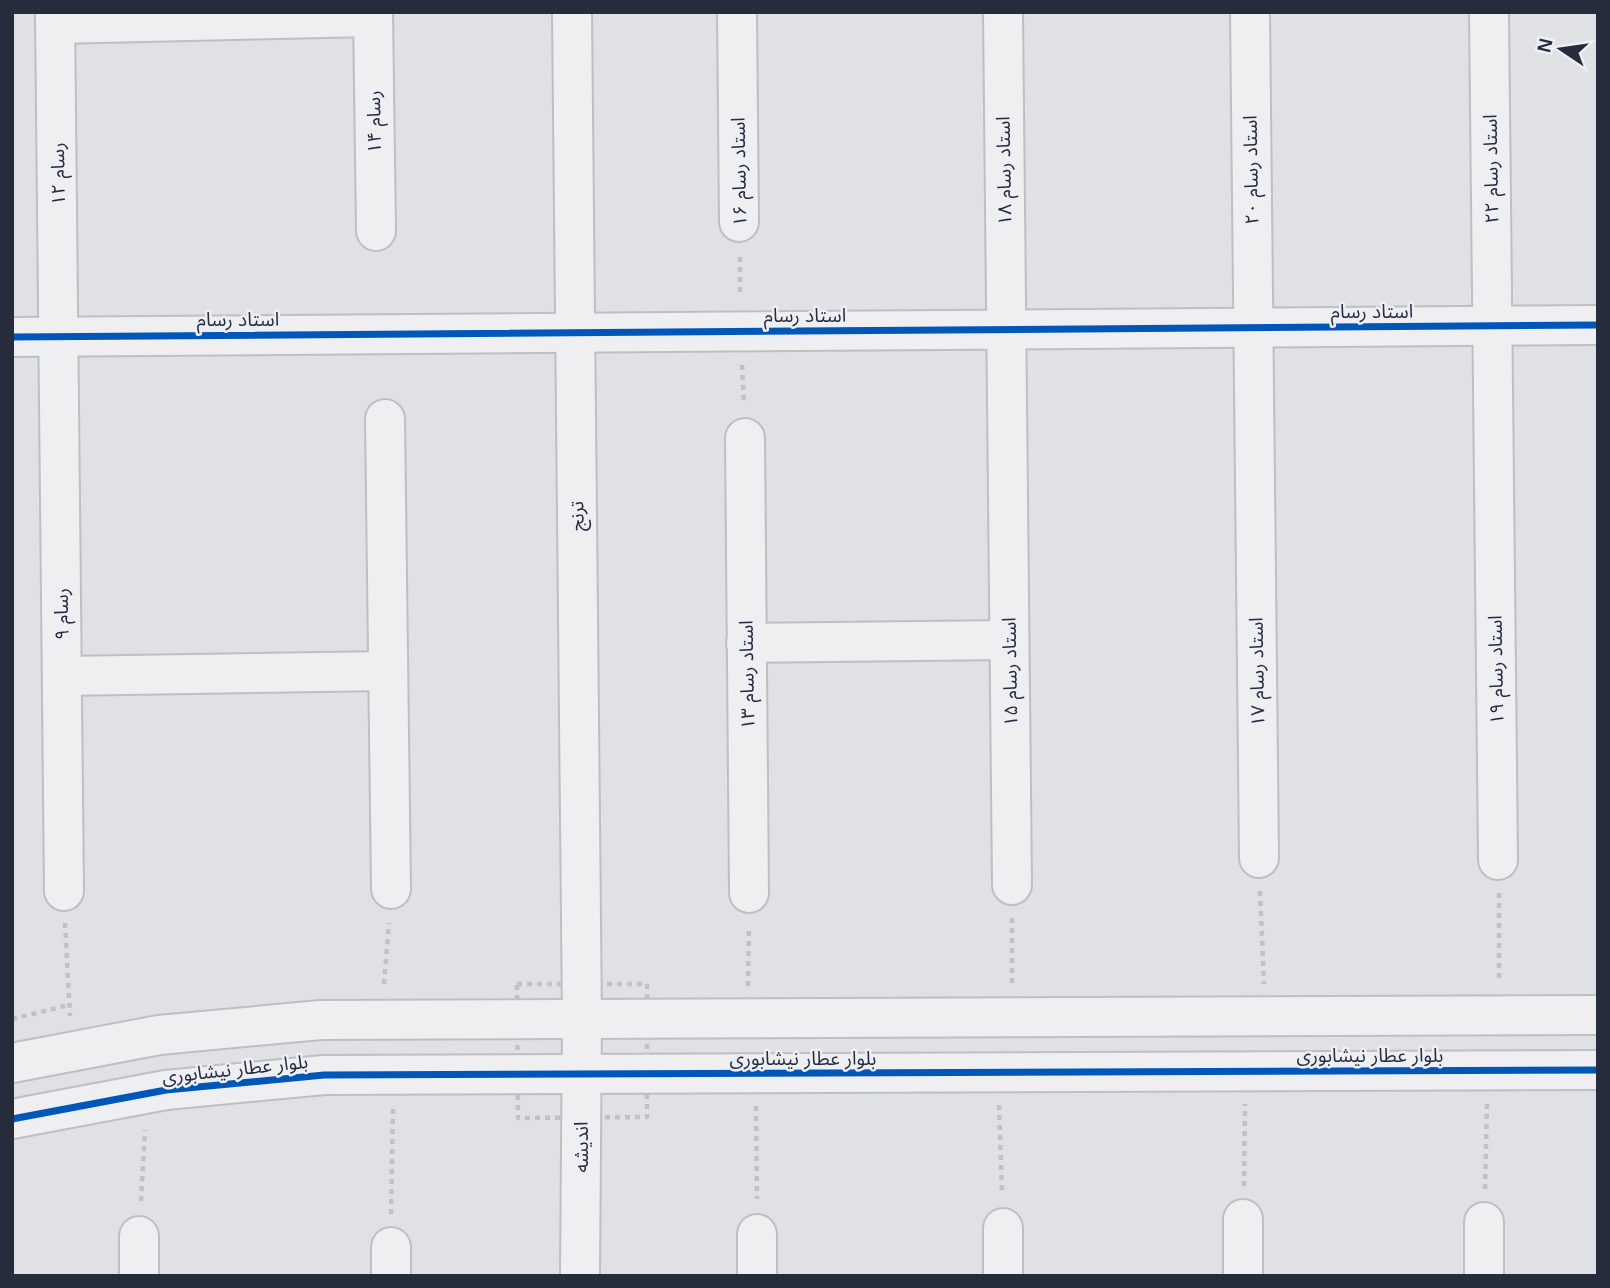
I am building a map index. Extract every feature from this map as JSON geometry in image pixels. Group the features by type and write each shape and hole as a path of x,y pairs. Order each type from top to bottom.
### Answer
{"street":[{"name":"ترنج","path":"572,12 582,1019"},
{"path":"737,12 763,12"},
{"name":"استاد رسام ۱۶","path":"737,12 739,222"},
{"name":"استاد رسام ۱۸","path":"1003,12 1006,330"},
{"name":"استاد رسام ۲۰","path":"1250,12 1253,328"},
{"name":"استاد رسام ۲۲","path":"1489,12 1493,326"},
{"path":"55,18 373,15"},
{"name":"رسام ۱۴","path":"373,15 376,231"},
{"name":"رسام ۱۲","path":"55,18 61,336"},
{"name":"استاد رسام","path":"12,337 1598,325"},
{"name":"استاد رسام ۱۹","path":"1493,326 1498,860"},
{"name":"استاد رسام ۱۷","path":"1253,328 1259,858"},
{"name":"استاد رسام ۱۵","path":"1006,330 1012,885"},
{"name":"رسام ۹","path":"61,336 64,891"},
{"path":"385,419 391,889"},
{"name":"استاد رسام ۱۳","path":"745,438 749,893"},
{"path":"746,643 1009,640"},
{"path":"62,676 388,671"},
{"name":"بلوار عطار نیشابوری","path":"12,1063 159,1035 321,1020 1012,1015 1598,1015"},
{"name":"اندیشه","path":"580,1276 582,1019"},
{"name":"بلوار عطار نیشابوری","path":"12,1119 148,1094 324,1075 1598,1070"},
{"path":"1243,1219 1243,1276"},
{"path":"1484,1222 1484,1276"},
{"path":"1003,1228 1003,1276"},
{"path":"757,1234 757,1276"},
{"path":"139,1236 139,1276"}],"path":[{"path":"741,332 745,438"},
{"path":"1259,858 1265,1016"},
{"path":"1498,860 1500,1015"},
{"path":"1012,885 1012,1015"},
{"path":"382,1020 391,889"},
{"path":"64,891 71,1052"},
{"path":"748,1018 749,893"},
{"path":"12,1019 69,1004"},
{"path":"1484,1222 1487,1070"},
{"path":"1243,1219 1246,1072"},
{"path":"998,1073 1003,1228"},
{"path":"756,1074 757,1234"},
{"path":"391,1261 393,1075"},
{"path":"139,1236 148,1094"}],"cycle path":[{"path":"12,337 1598,325"},
{"path":"12,1119 166,1090 324,1075 1598,1070"}]}
